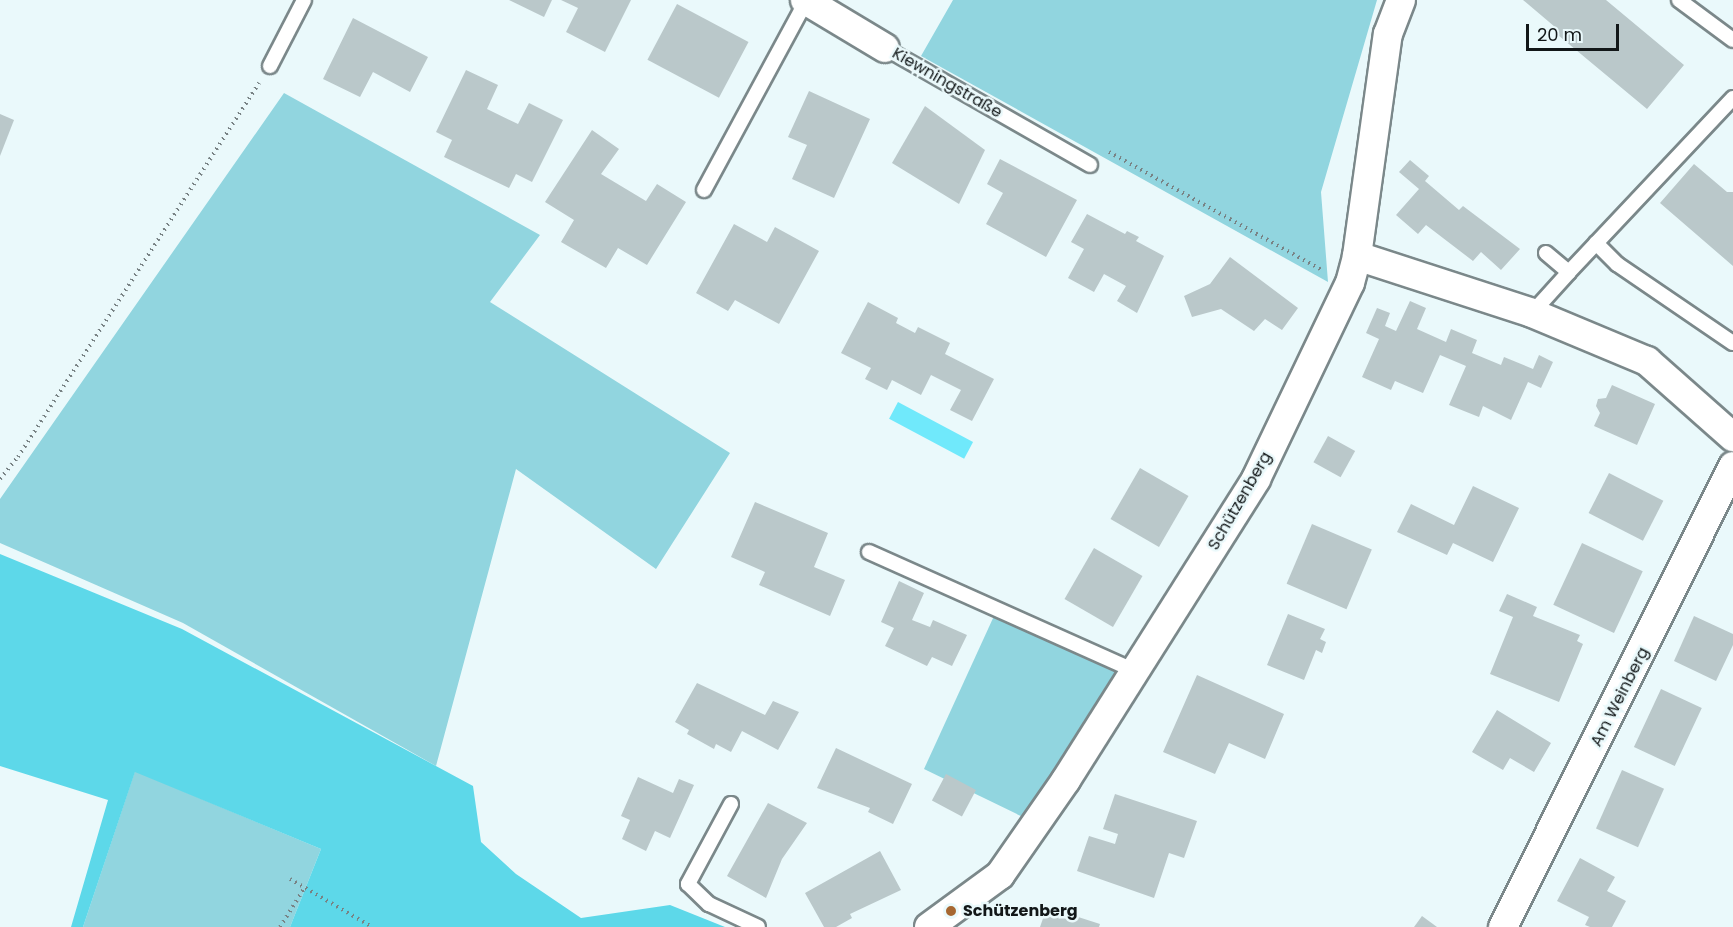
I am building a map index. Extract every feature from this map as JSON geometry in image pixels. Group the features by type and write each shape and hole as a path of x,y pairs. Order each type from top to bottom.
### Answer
{"street":[{"name":"Kiewningstraße","path":"805,0 885,48"},
{"name":"Schützenberg","path":"929,927 1000,875 1135,671 1256,480 1350,283 1357,256 1388,34 1401,0"},
{"path":"1357,256 1532,313 1647,361 1733,437"},
{"name":"Am Weinberg","path":"1503,927 1733,466"}],"lane":[{"path":"270,66 304,0"},
{"path":"704,190 805,0"},
{"path":"1679,0 1733,40"},
{"name":"Kiewningstraße","path":"885,48 1089,165"},
{"path":"1532,313 1733,98"},
{"path":"1596,243 1617,264 1733,343"},
{"path":"1546,252 1569,272"},
{"path":"869,552 1135,671"},
{"path":"730,804 687,884 709,904 759,927"}],"path":[{"path":"0,478 25,447 270,66"},
{"path":"1089,165 1110,151 1350,283"},
{"path":"290,879 372,927"},
{"path":"280,927 305,887"}],"shaded area":[{"path":"953,0 1377,0 1321,192 1328,282 921,56"},
{"path":"284,93 540,235 490,302 730,453 656,569 516,469 436,766 183,623 0,543 0,499"},
{"path":"898,402 973,442 964,459 889,419"},
{"path":"0,554 182,629 473,786 481,842 516,874 581,918 670,905 725,927 290,927 321,849 135,772 83,927 71,927 108,800 0,766"},
{"path":"994,616 1123,672 1025,818 924,769"},
{"path":"135,771 321,849 290,927 83,927"}],"building":[{"path":"509,0 552,0 544,17"},
{"path":"561,0 631,0 605,52 566,32 578,8"},
{"path":"1523,0 1606,0 1684,65 1647,109 1552,30 1555,27"},
{"path":"677,4 749,42 719,98 647,60"},
{"path":"353,18 428,57 410,92 373,72 360,97 323,79"},
{"path":"466,70 498,85 487,109 518,124 529,103 563,120 532,182 516,174 509,188 444,157 452,140 436,132"},
{"path":"809,91 870,119 834,198 792,179 807,145 788,137"},
{"path":"925,106 985,150 959,204 892,163"},
{"path":"0,114 14,120 0,156"},
{"path":"592,130 619,149 601,174 646,201 657,184 686,202 647,265 618,248 606,268 561,242 574,220 545,202"},
{"path":"1000,159 1077,200 1046,257 986,224 1003,193 987,184"},
{"path":"1410,160 1429,176 1425,181 1459,210 1463,206 1520,249 1501,270 1481,252 1473,261 1426,225 1418,234 1396,215 1419,189 1399,172"},
{"path":"1694,164 1727,192 1733,192 1733,266 1660,203"},
{"path":"1087,214 1125,234 1127,231 1139,237 1136,241 1164,256 1137,313 1117,301 1126,286 1104,274 1094,292 1068,278 1084,249 1071,242"},
{"path":"734,224 767,242 775,227 819,251 779,324 735,300 728,311 696,293"},
{"path":"1230,257 1298,308 1282,330 1265,319 1254,331 1221,309 1192,317 1184,296 1210,284"},
{"path":"1410,301 1426,308 1417,329 1446,342 1451,329 1477,340 1472,353 1501,365 1504,357 1533,369 1539,355 1553,362 1541,388 1528,382 1511,420 1483,406 1479,417 1449,405 1466,366 1440,355 1423,393 1395,381 1391,390 1362,377 1379,339 1366,333 1377,308 1390,313 1385,326 1396,331"},
{"path":"868,302 898,318 896,323 915,333 918,327 950,343 945,354 994,379 972,421 950,410 961,390 931,375 921,395 892,380 887,390 865,379 871,368 841,353"},
{"path":"1612,385 1655,404 1637,445 1594,426 1600,413 1596,406 1598,399 1606,398"},
{"path":"1328,436 1355,451 1341,477 1313,462"},
{"path":"1140,468 1188,496 1159,547 1110,519"},
{"path":"1609,473 1663,501 1643,541 1589,513"},
{"path":"1473,486 1519,508 1493,562 1453,543 1447,555 1397,532 1411,504 1454,525"},
{"path":"755,502 828,533 814,567 845,580 830,616 759,585 765,572 731,557"},
{"path":"1312,524 1372,549 1346,609 1287,584"},
{"path":"1582,543 1643,571 1614,633 1553,605"},
{"path":"1094,548 1142,576 1113,627 1064,599"},
{"path":"899,581 924,593 912,620 930,627 933,620 967,635 952,666 932,657 927,666 885,646 894,628 881,622"},
{"path":"1507,594 1537,607 1533,616 1580,635 1577,641 1583,644 1559,702 1490,674 1513,617 1499,611"},
{"path":"1288,614 1325,629 1320,639 1326,642 1322,653 1316,650 1304,680 1267,665"},
{"path":"1694,616 1733,634 1733,645 1716,681 1674,661"},
{"path":"1197,675 1284,714 1265,759 1229,743 1215,774 1163,752"},
{"path":"697,683 765,715 773,701 799,712 778,750 742,731 731,752 716,744 714,749 687,734 689,730 675,722"},
{"path":"1661,689 1702,708 1675,766 1634,747"},
{"path":"1497,710 1551,743 1534,772 1510,758 1503,770 1472,752"},
{"path":"836,748 912,784 893,824 868,812 870,808 817,788"},
{"path":"1622,770 1664,789 1638,847 1596,828"},
{"path":"946,774 976,790 962,816 932,800"},
{"path":"638,777 673,793 679,779 694,785 670,838 655,831 646,851 622,839 630,820 621,816"},
{"path":"1115,794 1197,821 1184,858 1169,853 1154,898 1077,871 1089,836 1115,844 1118,834 1103,829"},
{"path":"768,803 807,823 782,859 766,898 727,876"},
{"path":"880,851 901,890 850,914 852,918 836,927 824,927 805,893"},
{"path":"1580,858 1615,877 1607,891 1626,901 1612,927 1585,925 1589,917 1557,901"},
{"path":"1047,907 1100,924 1099,927 1040,927"},
{"path":"1422,916 1437,927 1414,927"}],"place":[{"name":"Schützenberg","path":"951,911"}]}
